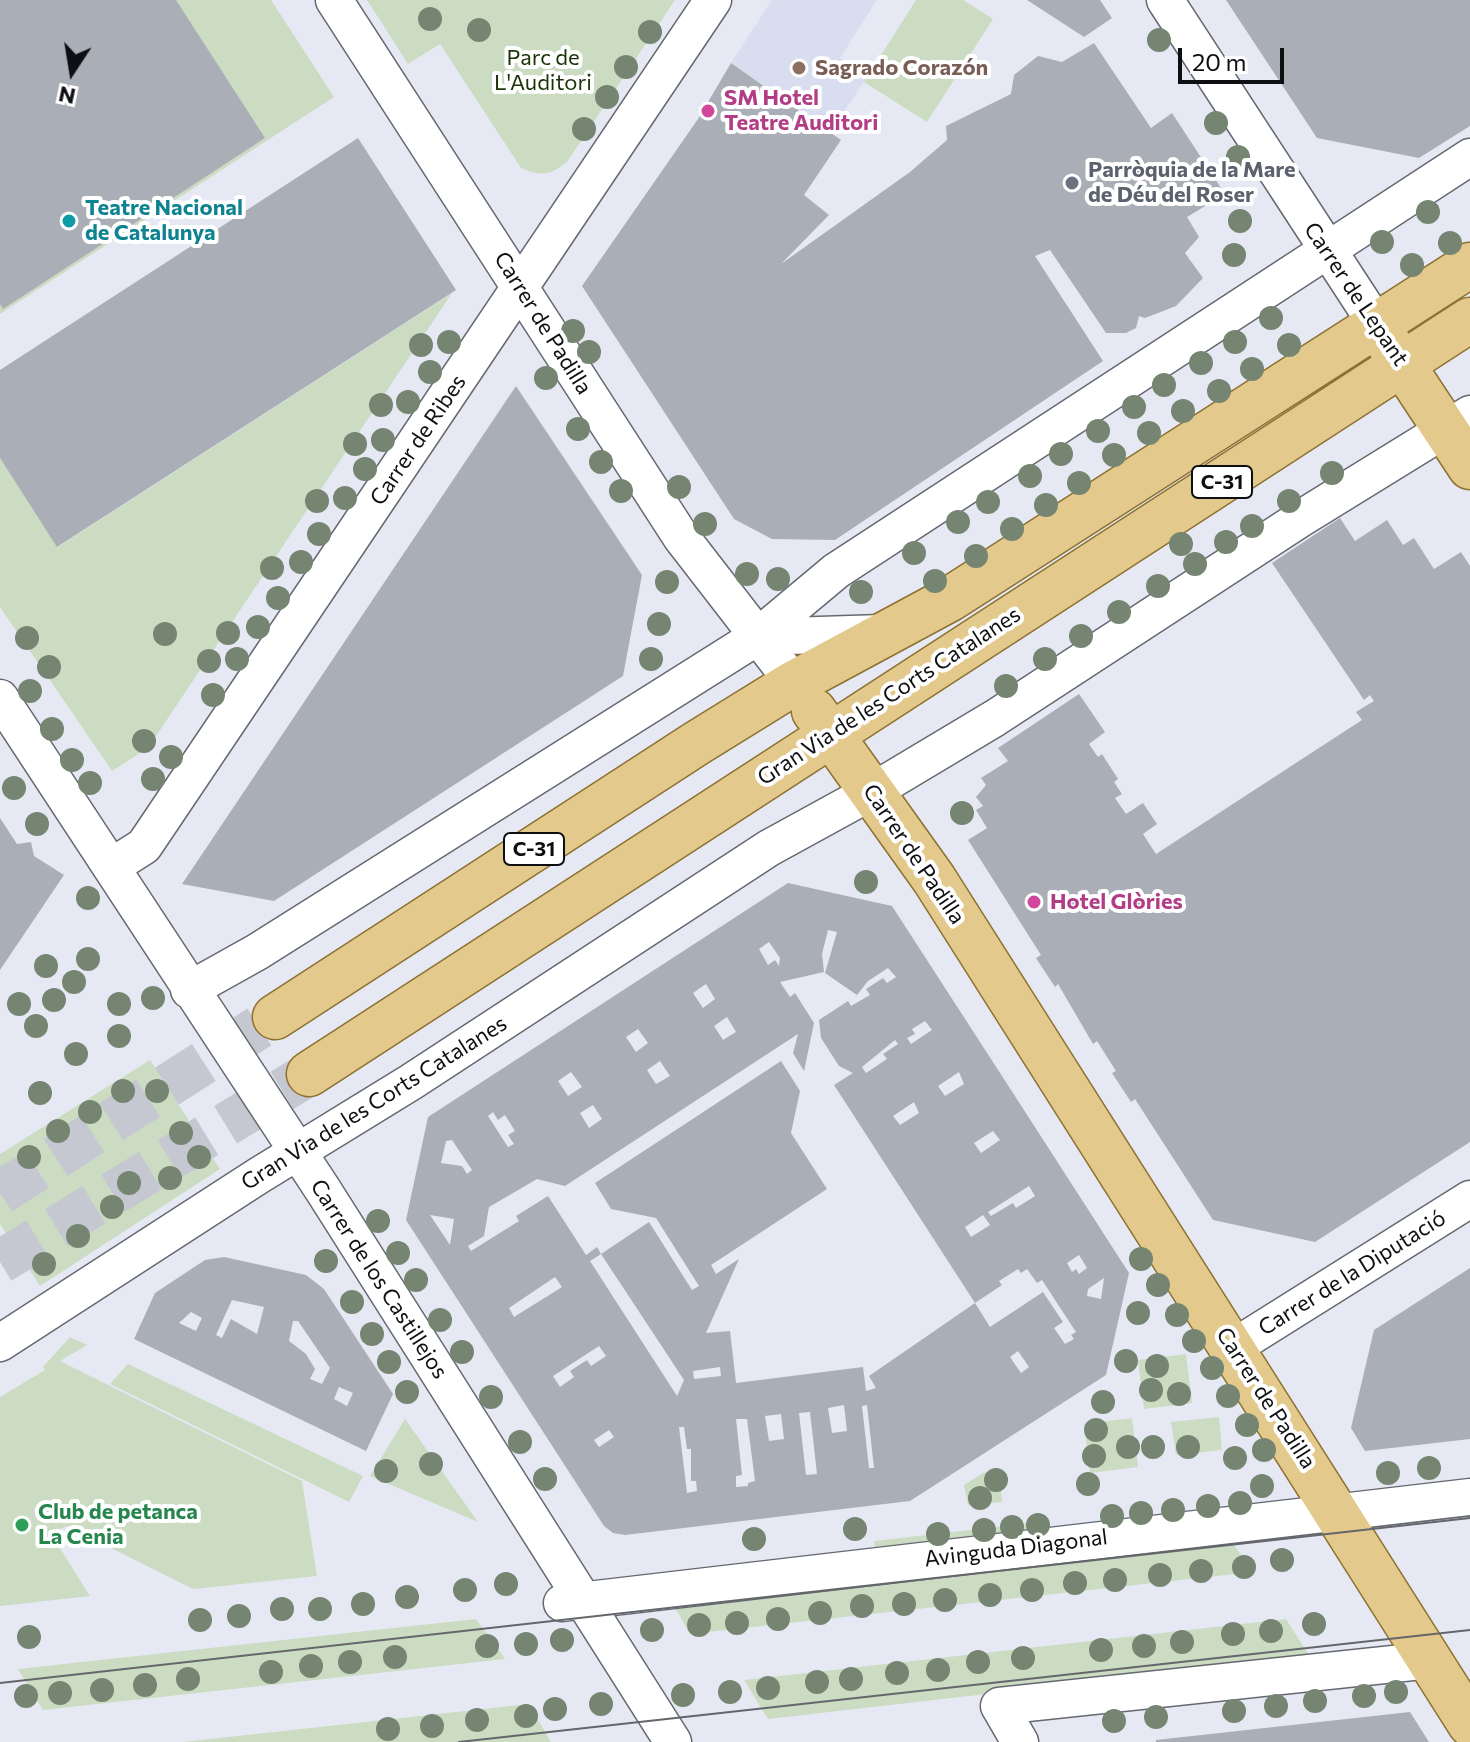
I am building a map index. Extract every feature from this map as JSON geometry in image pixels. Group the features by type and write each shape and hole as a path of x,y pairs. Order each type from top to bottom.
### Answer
{"main road":[{"name":"C-31","path":"275,1017 794,683 950,599 1470,265"},
{"name":"Gran Via de les Corts Catalanes","path":"309,1074 1470,320"},
{"name":"Carrer de Lepant","path":"1377,325 1403,364 1458,422 1470,467"},
{"name":"Carrer de Padilla","path":"794,683 934,879 1143,1210 1234,1347 1470,1724"}],"street":[{"name":"Carrer de Padilla","path":"334,0 681,537 794,683"},
{"name":"Carrer de Ribes","path":"111,867 144,846 713,0"},
{"name":"Carrer de Lepant","path":"1165,0 1377,325"},
{"path":"189,990 257,952 757,637 836,571 1326,248 1470,157"},
{"name":"Gran Via de les Corts Catalanes","path":"0,1343 296,1152 375,1105 769,848 873,791 1458,422"},
{"path":"757,637 882,633"},
{"name":"Carrer de los Castillejos","path":"0,698 296,1152 573,1601 673,1742"},
{"name":"Carrer de la Diputació","path":"1234,1347 1470,1199"},
{"name":"Avinguda Diagonal","path":"573,1601 1470,1497"},
{"path":"1020,1742 999,1706 1431,1660"}],"shaded area":[{"name":"Sagrado Corazón","path":"772,0 877,0 840,58 869,74 831,131 731,63"}],"green space":[{"name":"Teatre Nacional de Catalunya","path":"0,0 271,0 334,97 0,314"},
{"name":"Parc de L'Auditori","path":"367,0 675,0 567,162 550,172 539,173 521,168 440,44 408,64"},
{"path":"916,0 963,0 993,19 927,122 864,82"},
{"path":"452,293 148,748 112,771 0,607 0,458 58,547"},
{"path":"150,1060 220,1169 40,1286 0,1224 0,1154"},
{"path":"70,1337 87,1345 60,1361 302,1481 317,1576 193,1589 67,1526 51,1534 90,1596 0,1606 0,1397 45,1370 43,1367"},
{"path":"1186,1354 1192,1403 1144,1409 1138,1360"},
{"path":"128,1364 363,1476 349,1502 110,1384"},
{"path":"1219,1417 1222,1450 1176,1455 1171,1422"},
{"path":"1132,1418 1138,1467 1090,1473 1084,1424"},
{"path":"405,1419 478,1522 370,1476"},
{"path":"999,1471 1002,1502 968,1505 964,1485 983,1473"},
{"path":"1049,1521 1050,1532 875,1551 874,1541"},
{"path":"1227,1535 1253,1572 690,1634 669,1597"},
{"path":"476,1619 505,1659 43,1710 18,1669"},
{"path":"1286,1619 1310,1657 768,1719 744,1680"},
{"path":"529,1704 551,1742 183,1742"}],"building":[{"name":"Teatre Nacional de Catalunya","path":"0,0 176,0 265,138 3,309 0,304"},
{"path":"1027,0 1100,0 1112,18 1084,37"},
{"path":"1226,0 1470,0 1470,126 1419,158 1317,138"},
{"path":"1094,43 1151,128 1172,113 1225,194 1187,217 1199,237 1185,253 1203,278 1176,306 1145,318 1139,316 1136,328 1126,333 1106,333 1050,250 1035,256 1103,361 835,540 772,539 734,519 582,286 698,119 731,63 841,140 804,195 829,215 781,264 910,172 947,140 946,126 1011,94 1014,75 1038,56 1062,62"},
{"path":"358,138 456,290 57,547 0,458 0,370"},
{"path":"516,386 642,575 623,676 274,901 182,884"},
{"path":"1340,518 1355,541 1387,520 1403,545 1414,538 1434,569 1461,552 1470,566 1470,1142 1315,1242 1213,1220 1135,1099 1131,1102 1112,1073 1116,1071 1097,1041 1093,1044 1058,984 1055,987 1036,958 1041,955 968,840 987,828 976,810 983,806 976,797 986,785 981,778 1008,761 998,748 1079,694 1105,732 1089,744 1098,757 1102,754 1118,779 1114,782 1122,794 1115,798 1126,814 1143,803 1157,824 1143,834 1156,854 1362,720 1356,712 1374,701 1370,695 1364,700 1272,563"},
{"path":"0,818 17,844 31,842 34,856 64,875 0,970"},
{"path":"788,883 892,906 1129,1273 1106,1375 910,1501 625,1535 613,1533 604,1526 406,1220 428,1117","holes":["828,930 837,932 825,973 857,995 868,981 888,968 896,977 887,983 883,978 866,989 870,995 851,1006 848,1001 819,1020 821,1038 839,1066 853,1073 834,1085 975,1303 869,1376 876,1388 866,1391 863,1367 736,1383 730,1331 706,1333 739,1259 716,1274 711,1265 827,1189 791,1133 800,1091 781,1061 595,1183 611,1209 656,1218 699,1286 692,1290 649,1222 601,1254 597,1247 586,1255 548,1196 516,1216 519,1221 471,1251 468,1246 484,1236 489,1207 537,1179 565,1186 798,1034 793,1053 804,1071 814,1023 795,993 790,997 780,982 824,972 822,954","769,942 780,958 779,966 775,960 768,965 759,949","706,984 715,999 703,1008 693,993","727,1017 736,1032 723,1040 714,1026","925,1021 932,1030 911,1044 907,1038 915,1034 912,1029","638,1029 648,1043 636,1052 626,1037","895,1040 898,1044 883,1054 887,1059 866,1073 862,1067","660,1061 670,1076 656,1084 647,1070","571,1072 582,1087 568,1096 558,1081","959,1072 964,1084 945,1096 938,1086","914,1102 919,1113 900,1125 893,1116","593,1105 602,1119 589,1128 580,1113","493,1112 498,1120 505,1115 515,1131 508,1135 514,1144 508,1147 488,1116","993,1131 1000,1140 981,1153 974,1143","452,1140 472,1170 467,1174 462,1166 441,1163 446,1141","1029,1186 1035,1196 1016,1208 1013,1203 991,1216 988,1212","430,1215 454,1219 450,1245","983,1215 990,1225 971,1237 965,1227","601,1254 684,1380 677,1396 590,1261","1079,1255 1087,1268 1079,1274 1076,1269 1072,1272 1067,1263","1018,1269 1021,1273 1027,1269 1037,1283 1042,1280 1076,1332 1071,1335 1074,1339 1065,1344 1054,1328 1063,1322 1043,1292 990,1327 975,1303 1002,1285 999,1281","555,1277 562,1287 514,1317 509,1308","1104,1278 1101,1299 1087,1296 1088,1289","599,1346 606,1356 591,1366 587,1360 570,1371 574,1377 560,1387 553,1376","1018,1351 1029,1367 1021,1373 1010,1357","720,1367 721,1376 694,1379 693,1371","844,1405 847,1431 832,1433 828,1408","867,1405 874,1468 869,1468 862,1406","810,1412 817,1474 806,1475 799,1413","781,1414 784,1439 769,1441 765,1416","736,1419 747,1419 755,1481 748,1483 748,1486 736,1487 736,1476 742,1475","679,1427 684,1427 687,1449 691,1449 691,1481 696,1481 697,1491 687,1493","609,1430 614,1437 599,1447 594,1440"]},
{"path":"224,1257 306,1275 324,1289 393,1394 366,1451 134,1339 155,1293 205,1260","holes":["232,1300 264,1307 257,1334 231,1319 222,1338 216,1335","191,1312 202,1318 196,1331 179,1323","293,1321 298,1321 330,1368 322,1384 310,1379 315,1369 306,1354 289,1341","339,1387 353,1393 347,1406 334,1399"]},
{"path":"1470,1268 1470,1439 1365,1451 1351,1428 1374,1330"},
{"path":"1410,1712 1429,1742 1156,1742 1156,1740"}],"tunnel":[{"path":"0,1193 275,1017"},
{"path":"0,1262 309,1074"}],"tram line":[{"path":"0,1683 1470,1518"},
{"path":"459,1742 1470,1630"}],"place":[{"name":"Sagrado Corazón","path":"799,68"},
{"name":"SM Hotel Teatre Auditori","path":"708,111"},
{"name":"Parròquia de la Mare de Déu del Roser","path":"1072,183"},
{"name":"Teatre Nacional de Catalunya","path":"69,221"},
{"name":"Hotel Glòries","path":"1034,902"},
{"name":"Club de petanca La Cenia","path":"22,1525"}]}
